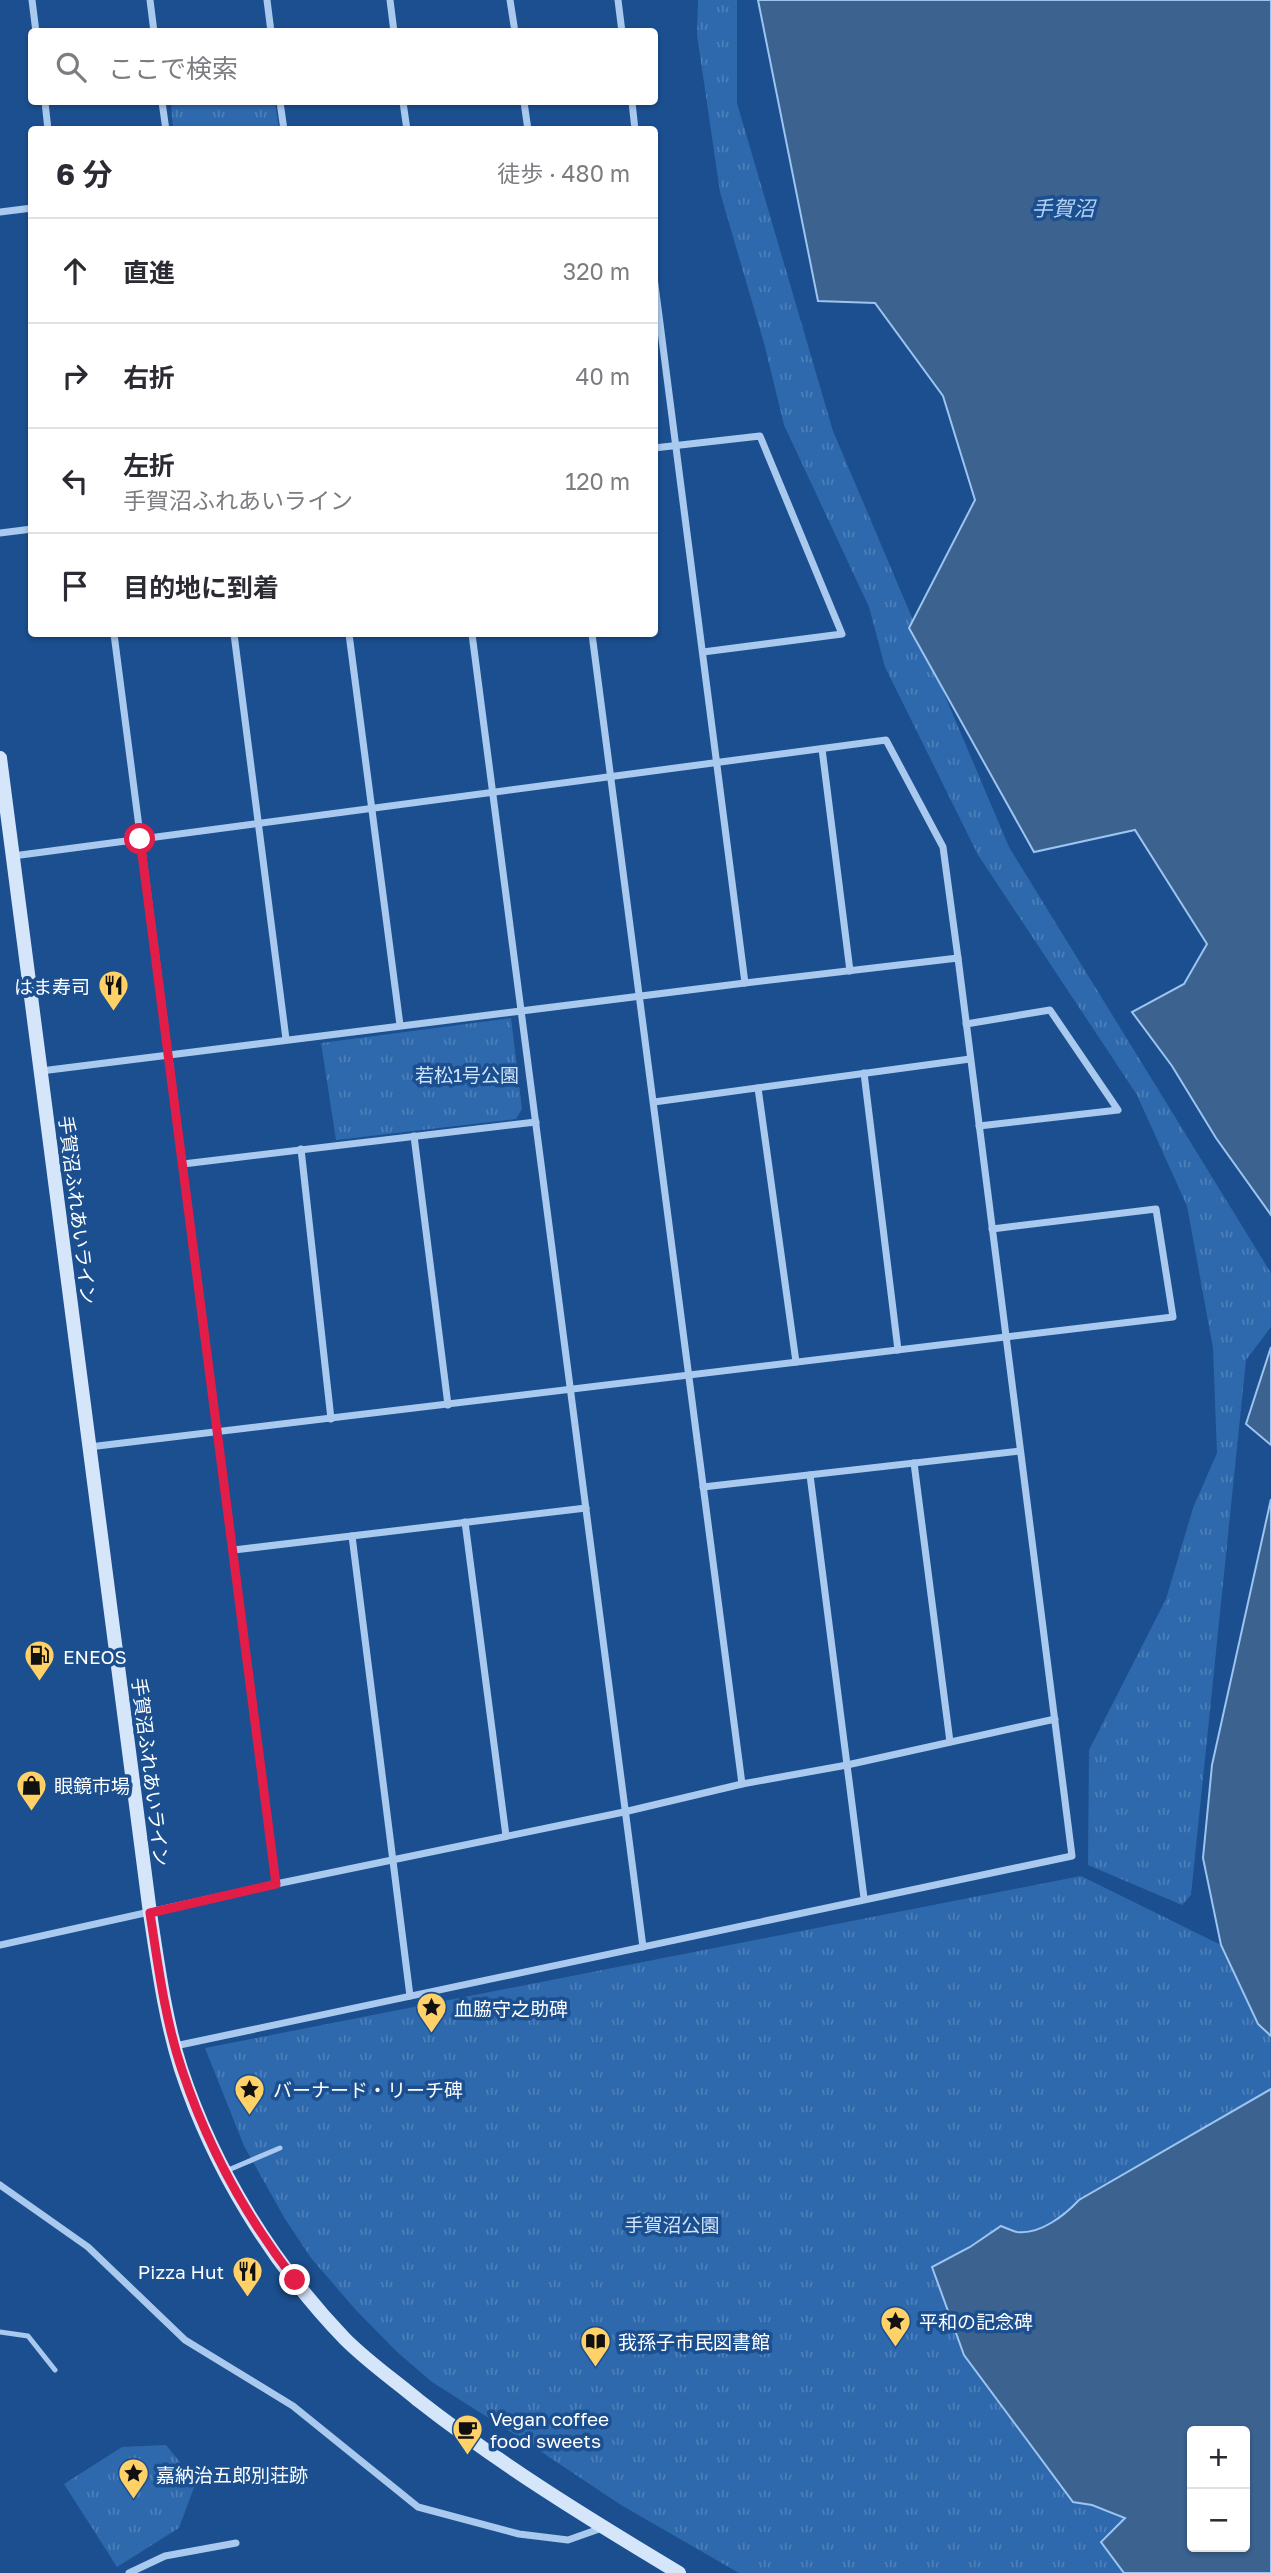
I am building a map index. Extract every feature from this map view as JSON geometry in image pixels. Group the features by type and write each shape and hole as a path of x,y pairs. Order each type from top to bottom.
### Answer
{"street":[{"path":"32,0 36,28"},
{"path":"150,0 154,28"},
{"path":"267,0 270,28"},
{"path":"390,0 394,28"},
{"path":"510,0 514,28"},
{"path":"618,0 622,28"},
{"path":"45,105 48,126"},
{"path":"162,105 165,126"},
{"path":"280,105 283,126"},
{"path":"403,105 406,126"},
{"path":"524,105 527,126"},
{"path":"632,105 635,126"},
{"path":"0,212 28,208"},
{"path":"658,307 746,983"},
{"path":"658,447 760,436 842,634 703,652"},
{"path":"0,533 28,530"},
{"path":"114,637 276,1884"},
{"path":"234,637 286,1039"},
{"path":"349,637 400,1025"},
{"path":"472,637 643,1947"},
{"path":"592,637 742,1784"},
{"path":"13,856 886,740 943,847 1072,1856 175,2046"},
{"path":"822,749 850,971"},
{"name":"手賀沼ふれあいライン","path":"0,758 150,1913 161,1983 181,2069 226,2171 268,2245 314,2305 347,2340 376,2367 495,2459 679,2573"},
{"path":"40,1071 958,958"},
{"path":"966,1024 1050,1010 1118,1110 979,1126"},
{"path":"654,1102 970,1059"},
{"path":"864,1073 898,1350"},
{"path":"758,1088 796,1362"},
{"path":"183,1164 536,1122"},
{"path":"414,1136 448,1405"},
{"path":"302,1149 331,1419"},
{"path":"89,1447 1173,1317 1156,1209 992,1228"},
{"path":"703,1487 1020,1451"},
{"path":"914,1463 950,1742"},
{"path":"810,1475 864,1898"},
{"path":"233,1550 586,1508"},
{"path":"465,1522 506,1836"},
{"path":"352,1536 410,1996"},
{"path":"0,1945 1055,1719"},
{"path":"0,2185 88,2247 185,2340 293,2406 418,2507 519,2534 568,2540 603,2527"},
{"path":"129,2573 165,2556 236,2543"}],"lane":[{"path":"226,2171 280,2148"},
{"path":"0,2332 28,2336 55,2370"}],"green space":[{"path":"698,0 737,0 737,103 833,431 1009,847 1271,1273 1271,1327 1246,1360 1191,1895 1182,1905 1088,1865 1089,1750 1166,1599 1193,1508 1217,1453 1213,1348 1187,1206 1137,1095 978,855 885,667 869,607 784,425 764,343 720,192 697,35"},
{"path":"171,105 275,105 279,126 173,126"},
{"name":"若松1号公園","path":"511,1018 522,1109 516,1119 336,1140 321,1043"},
{"name":"手賀沼公園","path":"1081,1876 1221,1945 1258,2024 1271,2036 1271,2089 1079,2200 1051,2223 1026,2232 1015,2232 1001,2226 932,2268 964,2355 1073,2502 1092,2505 1125,2518 1101,2542 1124,2573 739,2573 621,2505 432,2382 396,2351 311,2258 285,2219 244,2146 205,2048"},
{"path":"166,2445 196,2482 179,2528 117,2567 64,2484 122,2447"}],"water":[{"name":"手賀沼","path":"758,0 1271,0 1271,1215 1216,1138 1172,1066 1132,1012 1184,984 1207,944 1135,830 1034,852 909,628 975,500 943,396 875,303 818,301"},
{"path":"1271,1347 1271,1445 1246,1424"},
{"path":"1271,1499 1271,2036 1258,2024 1221,1945 1203,1858 1212,1765"},
{"path":"1271,2089 1271,2573 1124,2573 1101,2542 1125,2518 1092,2505 1073,2502 964,2355 932,2267 970,2247 1001,2226 1017,2232 1026,2232 1043,2227 1067,2212 1079,2200"}],"place":[{"name":"はま寿司","path":"113,1013"},
{"name":"ENEOS","path":"40,1683"},
{"name":"眼鏡市場","path":"31,1812"},
{"name":"血脇守之助碑","path":"431,2035"},
{"name":"バーナード・リーチ碑","path":"250,2116"},
{"name":"Pizza Hut","path":"247,2298"},
{"name":"平和の記念碑","path":"896,2348"},
{"name":"我孫子市民図書館","path":"595,2368"},
{"name":"Vegan coffee food sweets","path":"467,2456"},
{"name":"嘉納治五郎別荘跡","path":"133,2501"}],"route":[{"path":"140,839 276,1884 150,1913 161,1983 181,2069 213,2146 242,2203 268,2245 295,2280"}]}
